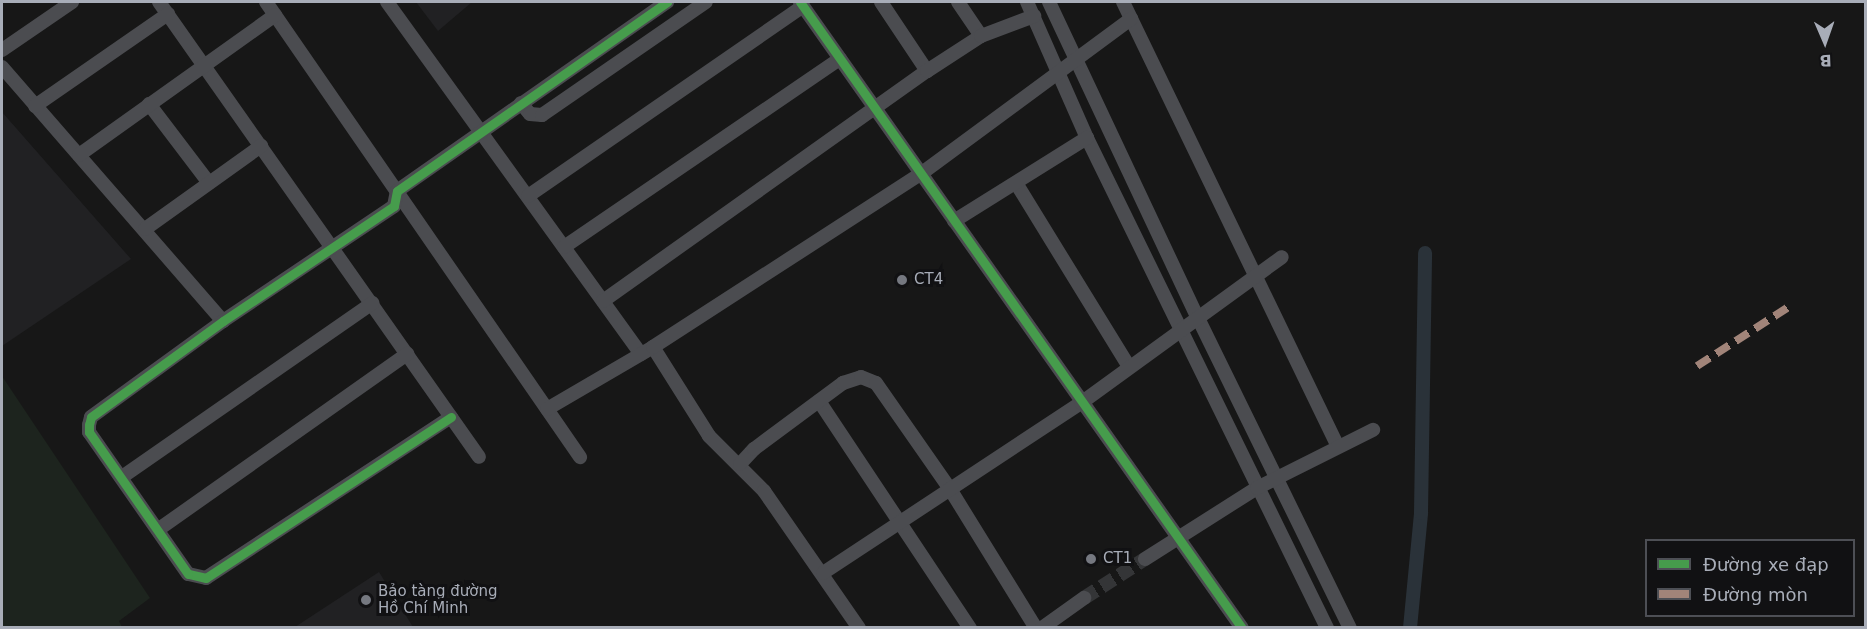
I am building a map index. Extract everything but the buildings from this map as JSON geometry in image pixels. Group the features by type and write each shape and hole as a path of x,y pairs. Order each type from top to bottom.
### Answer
{"street":[{"path":"2,50 72,2"},
{"path":"159,2 479,457"},
{"path":"266,2 580,457"},
{"path":"387,2 603,301 647,351 709,436 740,464 823,573 859,627"},
{"path":"452,417 206,578 188,574 159,529 89,432 91,417 223,321 394,206 397,190 667,2"},
{"path":"521,103 530,114 542,115 706,2"},
{"path":"881,2 927,71"},
{"path":"958,2 981,36"},
{"path":"1027,2 1087,138 1327,627"},
{"path":"1049,2 1275,479 1350,627"},
{"path":"1124,2 1338,447"},
{"path":"528,196 801,4 922,173 1081,403 1242,627"},
{"path":"35,106 168,15"},
{"path":"79,155 275,15"},
{"path":"603,301 927,71 981,36 1034,16"},
{"path":"548,409 647,351 922,173 1057,70 1131,19"},
{"path":"564,247 840,59"},
{"path":"2,67 223,321"},
{"path":"149,104 209,183"},
{"path":"954,221 1087,138"},
{"path":"145,229 261,146"},
{"path":"1016,183 1129,368"},
{"path":"823,573 1081,403 1282,257"},
{"path":"122,477 372,303"},
{"path":"159,529 407,354"},
{"path":"740,464 754,448 843,383 861,377 876,383 950,489 1035,627"},
{"path":"819,401 970,627"},
{"path":"1145,559 1176,537 1257,488 1373,430"},
{"path":"1042,627 1084,598"}],"shaded area":[{"path":"416,2 472,2 438,31"},
{"path":"2,112 131,259 2,346"},
{"path":"2,376 150,598 119,621 122,627 2,627"},
{"name":"Bảo tàng đường Hồ Chí Minh","path":"379,572 413,627 295,627"}],"waterway":[{"path":"1410,628 1421,513 1425,253"}],"tunnel":[{"path":"1084,598 1145,559"}],"marked path":[{"path":"1697,366 1790,306"}],"cycle path":[{"path":"451,417 206,578 188,574 89,432 91,417 223,321 394,206 397,191 667,2"},
{"path":"800,2 1242,628"}],"place":[{"name":"CT4","path":"902,280"},
{"name":"CT1","path":"1091,559"},
{"name":"Bảo tàng đường Hồ Chí Minh","path":"366,600"}]}
